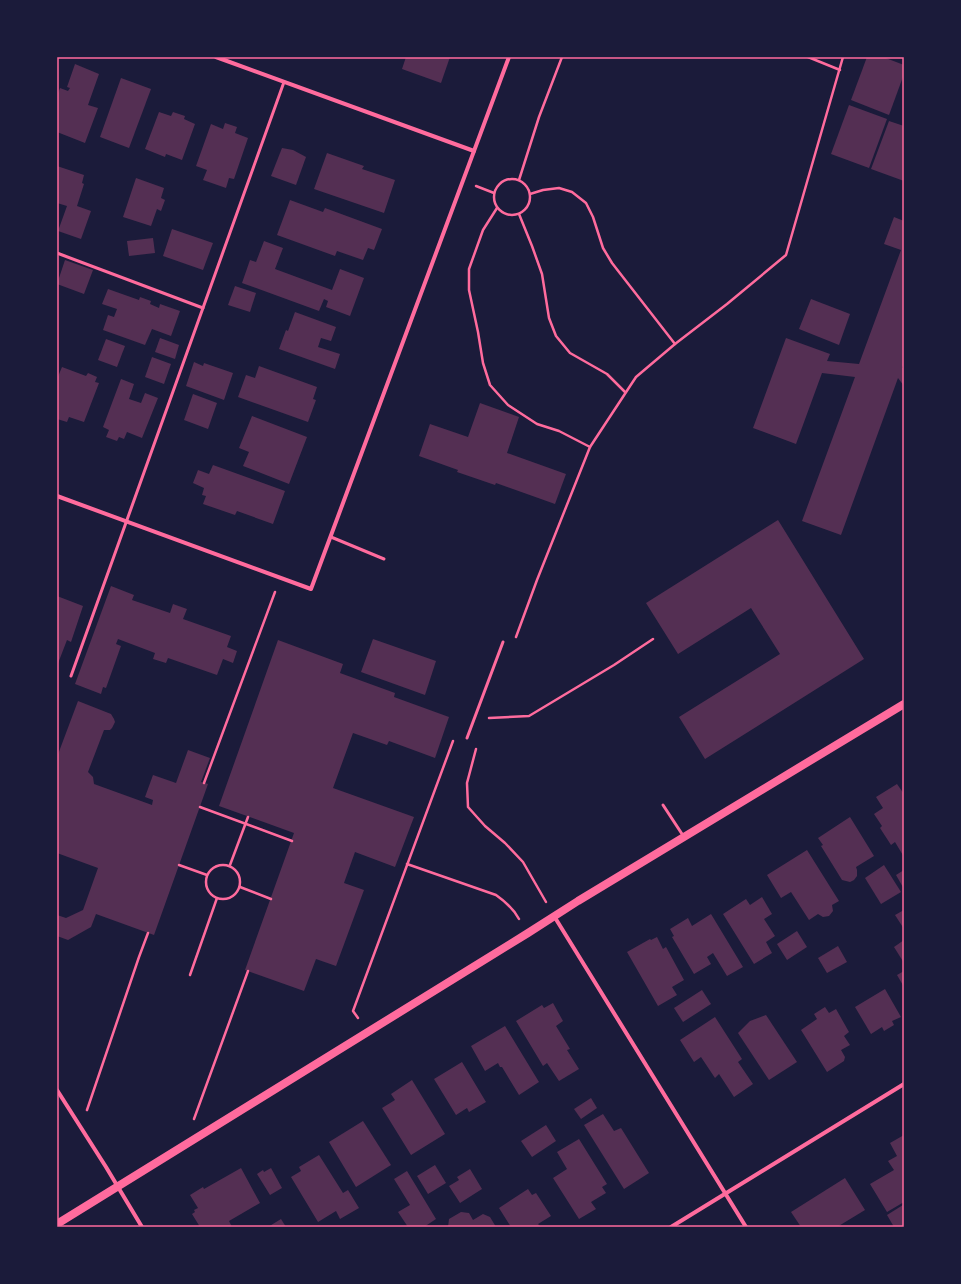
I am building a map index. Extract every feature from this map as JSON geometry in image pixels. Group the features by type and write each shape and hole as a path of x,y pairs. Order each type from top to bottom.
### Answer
{"main road":[{"path":"57,1224 554,916 904,704"}],"street":[{"path":"216,57 474,151"},
{"path":"57,496 311,589 509,57"},
{"path":"554,916 746,1227"},
{"path":"671,1227 904,1084"},
{"path":"57,1090 142,1227"}],"lane":[{"path":"71,676 284,82"},
{"path":"57,253 203,308"},
{"path":"331,537 384,559"},
{"path":"467,738 503,642"},
{"path":"663,805 684,837"}],"path":[{"path":"519,180 539,117 562,57"},
{"path":"808,57 840,70"},
{"path":"516,638 537,580 590,447 625,392 636,377 786,255 843,57"},
{"path":"513,179 519,180 528,189 530,201 524,211 519,214 512,216 506,215 496,208 494,203 494,193 501,182 513,179"},
{"path":"463,182 494,193"},
{"path":"530,194 543,190 559,188 572,192 586,203 593,217 606,253 675,344"},
{"path":"496,208 483,230 469,269 469,290 483,363 490,385 508,405 537,424 559,431 590,447"},
{"path":"519,214 542,274 549,318 556,336 570,353 607,374 625,392"},
{"path":"204,783 280,578"},
{"path":"489,718 529,716 614,665 653,639"},
{"path":"490,711 489,718 473,758 467,783 468,807 485,826 505,843 523,862 554,916"},
{"path":"367,1032 352,1011 452,741 482,735"},
{"path":"200,808 292,841"},
{"path":"230,865 248,817"},
{"path":"219,864 230,865 239,874 241,880 240,887 234,895 229,898 217,898 208,891 206,880 207,875 210,870 219,864"},
{"path":"407,864 496,895 514,910 528,933"},
{"path":"179,865 207,875"},
{"path":"240,887 271,899"},
{"path":"190,975 217,898"},
{"path":"81,1127 148,933"},
{"path":"186,1144 248,971"}],"building":[{"path":"406,57 450,57 441,83 402,69"},
{"path":"867,57 883,57 904,65 904,74 889,115 851,100"},
{"path":"75,64 99,74 88,105 98,108 85,143 57,132 57,96 60,88 68,91 70,88 67,87"},
{"path":"121,78 151,89 129,148 100,137"},
{"path":"849,105 887,119 869,168 831,154"},
{"path":"159,112 171,116 173,112 185,116 184,119 195,124 182,160 166,154 165,157 145,149"},
{"path":"889,121 904,126 904,181 871,169"},
{"path":"225,123 237,127 235,133 248,138 234,179 229,178 226,188 203,180 207,170 196,166 211,124 223,129"},
{"path":"282,148 293,150 306,157 296,185 271,176"},
{"path":"327,153 364,166 362,169 395,180 384,213 314,189"},
{"path":"57,166 84,175 82,183 84,184 77,206 91,211 81,239 58,231 67,206 57,203"},
{"path":"136,178 164,188 161,198 165,200 161,211 157,209 151,226 123,217"},
{"path":"290,200 323,212 325,208 382,229 374,250 368,248 363,260 337,251 335,256 277,235"},
{"path":"894,217 904,221 904,362 902,368 904,368 904,386 898,378 841,535 802,521 855,377 822,373 796,444 753,428 786,338 830,354 827,361 859,364 901,250 884,244"},
{"path":"172,229 213,243 203,270 163,256"},
{"path":"153,238 155,253 129,256 127,241"},
{"path":"264,241 283,248 275,269 332,290 340,269 364,278 350,316 326,307 328,301 324,299 319,311 242,283 250,260 256,262"},
{"path":"65,260 93,270 84,294 57,284"},
{"path":"235,286 256,293 250,312 228,305"},
{"path":"108,289 139,300 140,297 151,301 150,304 159,308 160,304 180,311 171,336 152,329 145,345 103,330 108,315 114,317 117,309 102,304"},
{"path":"811,299 850,314 839,345 799,329"},
{"path":"295,312 336,327 331,341 321,338 318,347 340,354 335,369 279,349"},
{"path":"160,338 179,345 175,359 155,352"},
{"path":"106,339 125,346 117,367 98,360"},
{"path":"152,357 171,364 164,384 145,377"},
{"path":"194,362 203,366 204,363 233,373 224,400 186,386"},
{"path":"259,366 317,387 313,399 316,400 308,422 238,397 246,375 255,378"},
{"path":"62,367 86,376 88,373 97,377 95,382 99,383 84,422 69,417 67,422 57,419 57,379"},
{"path":"121,379 134,384 129,399 141,403 145,393 158,398 142,438 127,432 124,439 119,437 117,441 106,437 109,430 103,427"},
{"path":"193,394 217,403 208,429 184,420"},
{"path":"480,403 519,417 507,453 566,474 555,504 496,483 495,485 457,472 458,470 419,456 430,424 468,437"},
{"path":"252,416 307,437 289,484 243,466 249,452 239,448"},
{"path":"213,465 285,491 273,524 237,511 235,515 203,504 206,496 202,495 204,488 193,483 198,470 209,474"},
{"path":"778,520 864,659 705,759 679,717 780,654 751,608 678,654 646,603"},
{"path":"111,586 134,595 132,600 170,613 173,604 187,609 183,619 231,636 227,647 237,651 233,663 223,659 217,675 168,658 166,663 153,659 155,653 118,639 116,644 121,646 106,688 103,687 101,694 75,684"},
{"path":"57,596 83,606 71,642 67,640 57,666"},
{"path":"373,639 436,661 425,695 361,672"},
{"path":"278,640 343,664 340,673 395,693 394,697 449,717 435,758 389,741 387,745 353,733 333,788 414,817 395,867 355,852 344,883 364,890 336,966 316,959 304,991 245,970 294,833 219,806"},
{"path":"78,701 111,714 115,722 110,730 104,730 88,772 93,777 94,784 152,805 153,800 145,797 153,775 176,783 188,750 210,758 201,782 208,784 154,935 96,914 91,927 68,940 57,936 57,915 66,918 83,910 98,868 57,853 57,757"},
{"path":"897,784 904,794 904,857 895,842 891,845 880,828 882,826 874,814 883,808 876,797"},
{"path":"850,817 874,856 856,867 857,876 850,882 842,880 821,846 823,845 818,838"},
{"path":"807,850 839,901 832,905 833,911 829,916 823,917 818,914 809,920 791,892 781,898 767,875"},
{"path":"884,865 901,892 881,904 865,878"},
{"path":"904,870 904,889 896,875"},
{"path":"762,897 772,914 764,919 775,936 766,942 772,953 754,964 723,914 746,899 750,905"},
{"path":"904,910 904,929 895,915"},
{"path":"711,914 743,967 727,976 713,953 707,957 711,964 694,974 672,937 674,936 670,929 688,918 692,926"},
{"path":"797,931 807,947 787,960 777,944"},
{"path":"657,937 663,949 666,947 684,980 672,987 677,995 658,1006 627,952 650,939 651,940"},
{"path":"904,940 904,963 894,947"},
{"path":"838,946 847,962 827,973 818,958"},
{"path":"904,971 904,987 897,975"},
{"path":"885,989 901,1017 892,1021 894,1025 884,1031 882,1027 871,1034 855,1007"},
{"path":"702,990 711,1004 683,1022 674,1008"},
{"path":"553,1003 563,1021 556,1026 570,1049 567,1050 579,1069 559,1081 547,1063 543,1066 516,1021 542,1005 544,1008"},
{"path":"825,1007 829,1013 836,1009 849,1032 844,1036 850,1045 841,1050 845,1057 844,1061 827,1072 801,1030 817,1019 814,1014"},
{"path":"766,1015 797,1062 769,1080 738,1033 750,1021"},
{"path":"715,1017 742,1059 738,1062 753,1084 734,1097 719,1074 715,1078 701,1057 694,1062 680,1040"},
{"path":"505,1026 539,1082 519,1095 498,1063 485,1071 471,1046"},
{"path":"462,1062 486,1102 469,1112 467,1108 456,1115 434,1079"},
{"path":"412,1080 445,1134 411,1155 382,1108 395,1100 391,1094"},
{"path":"591,1098 597,1108 581,1119 574,1109"},
{"path":"603,1114 614,1131 621,1128 649,1173 624,1189 584,1125"},
{"path":"363,1121 391,1165 356,1187 329,1142"},
{"path":"546,1125 556,1141 532,1157 521,1141"},
{"path":"904,1135 904,1202 887,1212 870,1184 894,1170 888,1161 897,1156 890,1143"},
{"path":"579,1139 607,1184 602,1187 606,1193 591,1202 596,1209 579,1219 553,1178 567,1169 557,1152"},
{"path":"319,1155 343,1193 348,1190 359,1208 340,1219 336,1211 318,1222 291,1177 301,1171 299,1167"},
{"path":"435,1165 446,1183 428,1194 417,1176"},
{"path":"241,1168 260,1203 229,1221 232,1227 200,1227 192,1214 195,1212 194,1210 198,1208 190,1195 203,1187 204,1189"},
{"path":"271,1168 282,1188 270,1195 257,1174 263,1170 264,1172"},
{"path":"470,1169 482,1189 460,1203 449,1186 459,1180 457,1177"},
{"path":"407,1171 436,1219 424,1227 408,1227 398,1212 410,1205 394,1179"},
{"path":"845,1178 865,1210 837,1227 801,1227 791,1212"},
{"path":"528,1189 532,1195 536,1193 551,1216 538,1224 541,1227 511,1227 499,1208"},
{"path":"903,1205 904,1227 894,1227 887,1215"},
{"path":"461,1212 469,1213 473,1220 483,1214 490,1217 496,1227 448,1227 449,1219"},
{"path":"281,1219 286,1227 268,1227"}]}
